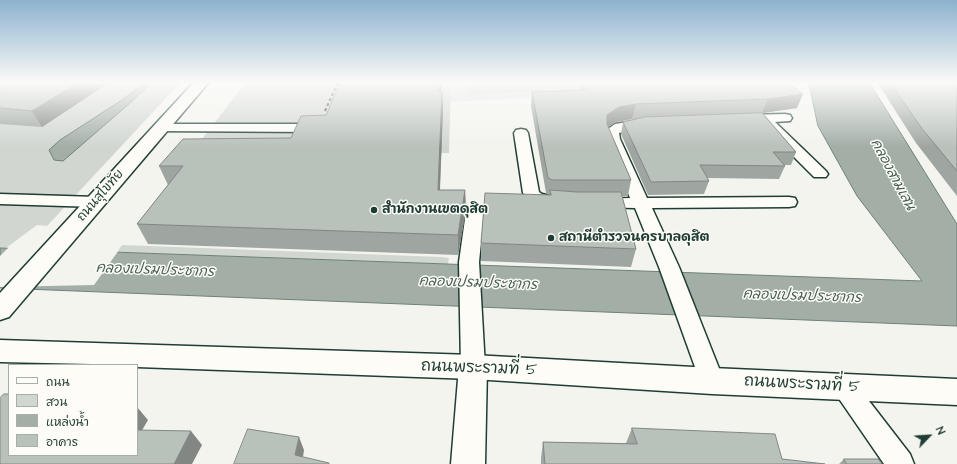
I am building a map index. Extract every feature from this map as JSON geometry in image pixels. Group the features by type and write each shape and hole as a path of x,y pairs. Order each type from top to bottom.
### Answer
{"main road":[{"name":"ถนนสุโขทัย","path":"0,310 183,104"},
{"name":"ถนนพระรามที่ 5","path":"0,351 473,367 712,381 957,392"},
{"path":"468,464 473,367"}],"lane":[{"path":"727,120 785,118"},
{"path":"764,119 820,174"},
{"path":"660,122 631,124 620,127 612,131 613,139 670,267 712,381"},
{"path":"161,128 312,128"},
{"path":"521,133 531,193 536,198 550,202 641,204 789,202"},
{"path":"0,199 97,202"},
{"path":"473,367 469,262 475,212"},
{"path":"843,387 900,464"}],"path":[{"path":"312,128 323,115 328,104"}],"green space":[{"path":"0,104 161,104 47,226 37,225 6,248 0,248"},
{"path":"229,104 450,104 449,153 189,156"},
{"path":"122,245 449,258 448,264 117,252"}],"water":[{"path":"116,104 129,104 63,161 54,160 49,150 60,140"},
{"path":"813,104 882,104 957,224 957,326 0,288 0,248 922,281 857,196 818,126"}],"pier":[{"path":"10,246 119,250 94,285 0,287 0,256"}],"building":[{"path":"0,104 44,104 32,111 0,108"},
{"path":"331,104 442,104 438,190 465,190 458,235 137,224 183,166 159,166 183,139 291,138 301,116 326,115"},
{"path":"534,104 645,104 619,107 607,115 607,124 631,180 553,180 548,178"},
{"path":"905,104 957,104 957,171 923,130"},
{"path":"762,113 796,152 773,152 785,166 700,165 709,181 651,182 623,122 645,117"},
{"path":"550,190 577,192 621,192 636,249 481,243 485,193 551,195"},
{"path":"4,394 8,394 8,456 138,456 138,430 191,431 174,464 0,464 0,398"},
{"path":"632,428 775,434 782,459 825,464 545,464 543,442 637,444"},
{"path":"248,429 299,437 295,455 329,464 234,464"},
{"path":"844,459 878,459 882,464 847,464"}],"place":[{"name":"สำนักงานเขตดุสิต","path":"374,210"},
{"name":"สถานีตำรวจนครบาลดุสิต","path":"551,238"}],"water label":[{"name":"คลองสามเสน","path":"892,175"},
{"name":"คลองเปรมประชากร","path":"155,271"},
{"name":"คลองเปรมประชากร","path":"478,284"},
{"name":"คลองเปรมประชากร","path":"802,297"}]}
